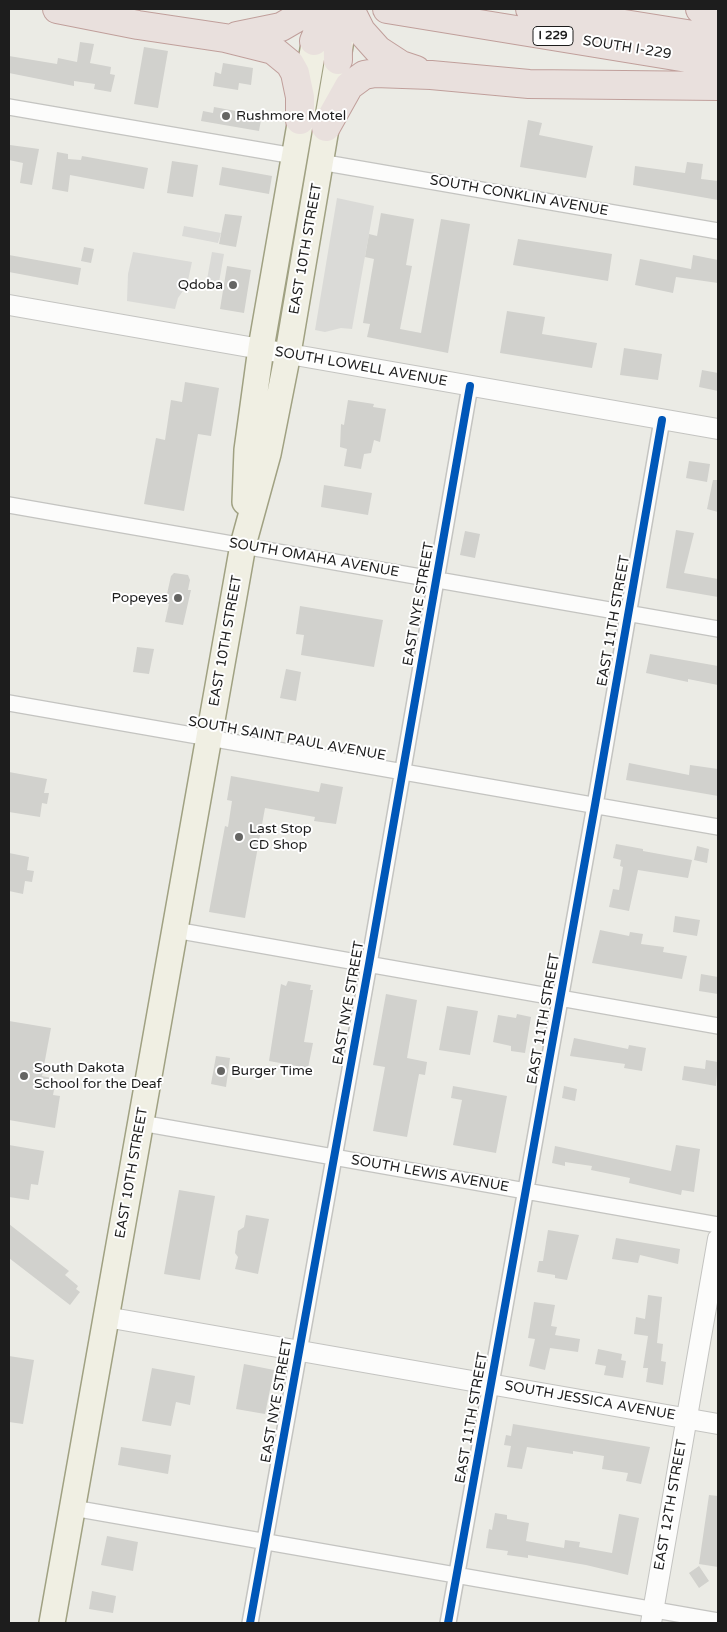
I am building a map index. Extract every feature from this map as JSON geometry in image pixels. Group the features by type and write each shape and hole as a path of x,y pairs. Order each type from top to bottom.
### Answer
{"highway":[{"path":"58,9 138,25 225,38 274,50 290,64 298,84 300,120"},
{"path":"225,38 251,35 281,27 312,9"},
{"path":"314,41 328,9"},
{"path":"337,9 338,60"},
{"path":"349,9 361,30 378,50 401,65 432,75"},
{"name":"SOUTH I-229","path":"387,9 718,63"},
{"name":"SOUTH I-229","path":"530,9 718,39"},
{"path":"700,9 718,14"},
{"path":"326,127 349,86 364,76 391,72 538,85 718,86"}],"main road":[{"name":"EAST 10TH STREET","path":"243,545 247,450 261,348 320,9"},
{"name":"EAST 10TH STREET","path":"52,1623 243,545 268,454 288,353 326,127 349,9"}],"street":[{"path":"9,107 294,156"},
{"name":"SOUTH CONKLIN AVENUE","path":"320,162 718,230"},
{"name":"SOUTH LOWELL AVENUE","path":"9,305 718,429"},
{"name":"EAST NYE STREET","path":"250,1623 369,964 470,386"},
{"name":"EAST 11TH STREET","path":"448,1623 596,805 662,420"},
{"name":"SOUTH OMAHA AVENUE","path":"9,505 718,629"},
{"name":"SOUTH SAINT PAUL AVENUE","path":"9,703 718,827"},
{"path":"175,930 718,1026"},
{"name":"SOUTH LEWIS AVENUE","path":"141,1123 718,1225"},
{"name":"EAST 12TH STREET","path":"652,1617 718,1239"},
{"name":"SOUTH JESSICA AVENUE","path":"106,1317 299,1349 718,1424"},
{"path":"73,1508 456,1576 652,1617 718,1621"}],"shaded area":[{"path":"337,198 374,206 352,329 341,328 325,332 315,330"},
{"path":"184,226 221,233 218,243 182,236"},
{"path":"133,252 192,262 187,285 178,298 175,309 127,301 128,274"},
{"path":"212,252 224,254 218,288 206,285"}],"building":[{"path":"80,42 94,44 90,63 111,67 110,74 115,75 111,92 94,89 95,84 74,81 74,86 9,73 9,56 57,64 58,58 77,62"},
{"path":"144,47 168,51 158,108 134,104"},
{"path":"223,63 253,68 251,85 239,83 238,90 213,86 215,72 221,74"},
{"path":"214,107 252,114 251,118 261,120 259,131 201,121 203,111 213,113"},
{"path":"528,120 542,123 539,135 593,146 586,178 520,167"},
{"path":"10,145 39,149 32,185 20,183 23,163 9,160"},
{"path":"57,152 68,154 68,159 81,160 82,156 148,168 144,189 70,175 68,192 52,189"},
{"path":"172,161 198,165 193,197 167,193"},
{"path":"687,162 703,164 701,179 718,181 718,200 633,185 635,166 685,173"},
{"path":"222,167 272,176 269,194 219,185"},
{"path":"381,213 414,219 406,265 412,266 400,329 421,333 441,219 470,224 448,353 367,337 370,324 363,323 374,259 365,257 369,234 377,236"},
{"path":"225,214 242,216 236,247 219,244"},
{"path":"518,239 612,254 608,281 513,265"},
{"path":"84,247 94,249 91,263 81,261"},
{"path":"9,255 81,268 78,285 9,272"},
{"path":"693,255 718,260 718,283 676,277 673,293 635,285 640,259 691,269"},
{"path":"227,266 251,270 244,313 220,309"},
{"path":"507,311 545,317 542,334 597,343 592,368 500,353"},
{"path":"624,348 662,354 658,380 620,375"},
{"path":"702,370 718,373 718,391 699,387"},
{"path":"185,382 219,388 211,436 198,434 184,511 144,504 156,438 165,440 171,400 182,402"},
{"path":"348,400 374,404 373,407 386,409 380,442 374,440 371,453 364,454 361,469 344,466 347,449 340,447 341,424 344,425"},
{"path":"689,461 710,464 707,482 686,478"},
{"path":"713,480 718,480 718,512 707,509"},
{"path":"324,485 372,493 368,515 321,507"},
{"path":"676,530 694,533 684,573 718,579 718,597 666,588"},
{"path":"465,531 480,534 475,558 460,555"},
{"name":"Popeyes","path":"174,573 188,575 190,580 188,590 191,590 183,625 165,622 169,604 165,603 171,576"},
{"path":"300,606 383,620 374,667 301,655 304,635 296,634"},
{"path":"137,647 154,649 149,674 133,672"},
{"path":"650,654 718,666 718,685 688,679 688,682 646,673"},
{"path":"286,669 301,672 296,701 280,698"},
{"path":"629,763 689,775 690,765 718,769 718,796 626,780"},
{"path":"9,772 47,779 44,793 49,793 47,804 42,803 40,817 9,812"},
{"path":"231,776 319,792 321,783 343,787 336,824 314,821 315,817 265,808 245,918 209,912 225,826 228,827 232,801 227,800"},
{"path":"616,844 692,860 688,878 638,870 629,911 609,907 613,889 619,890 623,867 620,866 621,860 613,858"},
{"path":"697,846 709,849 707,863 694,860"},
{"path":"9,853 29,857 27,870 34,871 32,882 25,881 23,894 9,891"},
{"path":"675,916 700,920 697,936 673,932"},
{"path":"600,930 629,936 630,932 643,934 641,944 664,947 663,952 687,956 682,979 592,963"},
{"path":"701,974 718,977 718,994 699,991"},
{"path":"288,981 311,985 310,990 313,990 304,1042 313,1043 308,1068 269,1061 281,984 286,986"},
{"path":"386,994 417,1000 407,1058 427,1062 425,1075 419,1074 407,1137 373,1131 385,1067 373,1065"},
{"path":"447,1006 478,1011 470,1055 439,1050"},
{"path":"517,1014 531,1017 525,1053 511,1051 511,1046 493,1042 498,1015 516,1018"},
{"name":"South Dakota School for the Deaf","path":"9,1021 51,1028 42,1076 56,1079 53,1095 60,1096 55,1128 9,1120"},
{"path":"574,1038 628,1049 629,1045 646,1048 642,1071 624,1068 625,1064 570,1056"},
{"name":"Burger Time","path":"216,1056 230,1058 226,1087 211,1084"},
{"path":"706,1060 718,1062 716,1086 682,1080 684,1066 705,1069"},
{"path":"453,1086 507,1096 496,1153 453,1145 462,1100 451,1098"},
{"path":"564,1086 577,1089 575,1101 562,1098"},
{"path":"9,1145 44,1151 38,1185 31,1184 29,1200 9,1197"},
{"path":"676,1145 700,1149 694,1192 682,1190 681,1195 629,1183 630,1178 591,1170 592,1166 565,1162 565,1166 552,1163 555,1146 671,1171"},
{"path":"179,1190 215,1196 200,1280 164,1274"},
{"path":"246,1215 269,1219 258,1274 235,1269 238,1257 235,1253 238,1231 244,1227"},
{"path":"9,1224 69,1271 65,1275 78,1286 76,1289 80,1292 70,1305 9,1258"},
{"path":"548,1230 579,1235 567,1280 555,1278 555,1275 537,1272 539,1261 543,1261"},
{"path":"616,1238 680,1249 678,1264 640,1255 638,1263 612,1259"},
{"path":"648,1295 662,1297 657,1343 663,1344 661,1361 666,1362 663,1385 646,1382 648,1368 643,1368 648,1336 634,1334 636,1317 645,1319"},
{"path":"534,1302 555,1305 551,1326 557,1327 555,1335 580,1339 578,1352 550,1348 545,1370 529,1366 535,1339 528,1338"},
{"path":"598,1349 622,1354 621,1360 626,1361 623,1378 604,1375 606,1366 595,1364"},
{"path":"9,1356 34,1360 23,1424 9,1422"},
{"path":"244,1364 274,1370 265,1414 236,1409"},
{"path":"152,1368 195,1376 190,1405 176,1402 171,1426 142,1421"},
{"path":"513,1424 650,1447 641,1484 626,1481 628,1473 602,1469 604,1456 573,1451 573,1454 527,1447 522,1469 507,1467 511,1446 504,1445 506,1435 511,1436"},
{"path":"121,1447 171,1455 168,1474 118,1465"},
{"path":"709,1495 718,1496 718,1567 699,1564"},
{"path":"495,1513 507,1515 507,1519 529,1523 526,1541 564,1548 565,1540 580,1542 579,1547 612,1553 619,1514 639,1518 628,1575 586,1565 528,1555 528,1558 507,1555 508,1551 486,1548 489,1529 492,1530"},
{"path":"107,1536 138,1542 133,1571 101,1565"},
{"path":"699,1566 709,1581 699,1588 689,1573"},
{"path":"92,1591 116,1596 113,1613 89,1609"}],"cycle path":[{"path":"250,1623 369,964 470,386"},
{"path":"448,1623 662,420"}],"place":[{"name":"Rushmore Motel","path":"226,116"},
{"name":"Qdoba","path":"233,285"},
{"name":"Popeyes","path":"178,598"},
{"name":"Last Stop CD Shop","path":"239,837"},
{"name":"Burger Time","path":"221,1071"},
{"name":"South Dakota School for the Deaf","path":"24,1076"}]}
